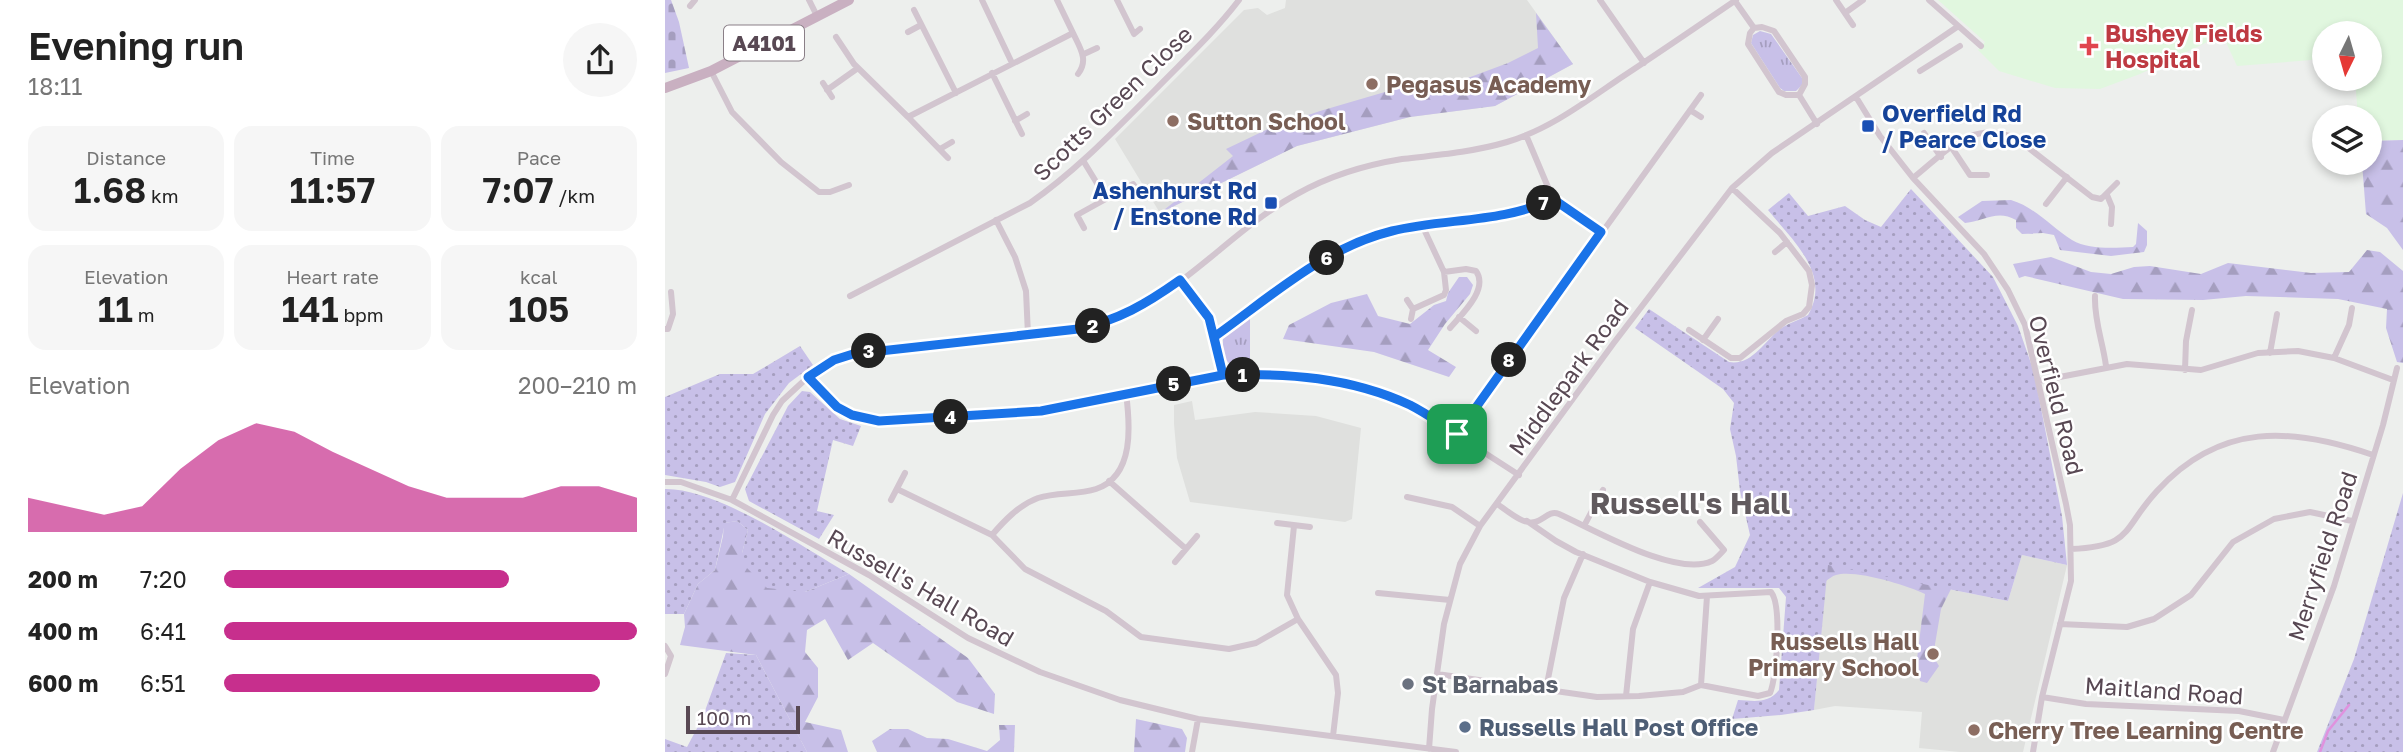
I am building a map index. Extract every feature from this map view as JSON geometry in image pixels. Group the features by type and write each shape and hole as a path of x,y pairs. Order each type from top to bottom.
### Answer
{"main road":[{"name":"A4101","path":"665,88 711,71 849,0"}],"street":[{"path":"809,0 817,16"},
{"path":"982,0 1011,63"},
{"path":"1058,0 1084,54 1084,67 1078,74"},
{"path":"1117,0 1134,34 1140,29"},
{"name":"Scotts Green Close","path":"850,296 1030,203 1084,162 1240,0"},
{"path":"1600,0 1644,63"},
{"path":"732,500 782,401 808,377 834,360 853,354 1078,329 1108,323 1148,302 1296,194 1329,178 1366,166 1482,148 1526,135 1569,113 1736,0 1754,28"},
{"path":"1836,0 1853,25"},
{"path":"1845,13 1863,0"},
{"path":"1929,0 1982,46"},
{"path":"914,10 955,93"},
{"path":"908,32 922,25"},
{"path":"1762,26 1774,31 1805,77 1805,84 1799,95 1779,92 1748,44 1754,28 1762,26"},
{"name":"Middlepark Road","path":"1429,749 1437,674 1450,600 1460,564 1480,526 1613,344 1732,188 1772,153 1957,27"},
{"path":"908,117 1073,33"},
{"path":"836,37 858,68 948,158"},
{"path":"843,47 851,42"},
{"path":"1920,71 1960,46"},
{"path":"1084,54 1097,48"},
{"path":"1921,52 1932,64"},
{"path":"823,83 829,94 858,68"},
{"path":"711,71 732,112 781,162 819,192 830,192 849,185"},
{"path":"992,73 1023,134"},
{"path":"1457,434 1701,95"},
{"path":"1799,95 1817,124"},
{"name":"Overfield Road","path":"1856,97 1880,136 1913,178 1984,254 2003,282 2025,325 2066,504 2071,549 2071,581 2042,697 2033,752"},
{"path":"1690,110 1701,117"},
{"path":"1015,121 1027,114"},
{"path":"1913,178 1975,133 1987,131 2017,139 2092,197 2101,199 2117,183"},
{"path":"1924,133 1941,157"},
{"path":"1526,135 1553,199 1601,232"},
{"path":"940,149 952,142"},
{"path":"1952,148 1970,175 1987,175"},
{"path":"1084,162 1106,198"},
{"path":"2046,204 2067,177"},
{"path":"1084,228 1077,215 1133,184 1139,193"},
{"path":"1689,330 1731,358 1740,358 1786,321 1803,314 1809,307 1812,285 1809,271 1787,242 1732,188"},
{"path":"2107,195 2112,207 2111,224"},
{"path":"1214,337 1331,256 1355,243 1422,225 1510,215 1553,199"},
{"path":"996,220 1015,257 1026,291 1028,335"},
{"path":"1413,309 1444,295 1446,290 1444,271 1422,225"},
{"path":"1775,252 1787,242"},
{"path":"1444,271 1466,269 1476,271 1479,275 1479,288 1450,328"},
{"path":"1180,280 1209,318 1223,375"},
{"path":"665,329 669,329 673,314 671,292"},
{"path":"2095,296 2094,315 2106,366"},
{"path":"1406,300 1413,309 1411,319"},
{"path":"2334,358 2349,325 2352,308"},
{"path":"2185,370 2186,341 2192,310"},
{"path":"2270,353 2277,314"},
{"path":"1459,317 1476,331"},
{"path":"1703,340 1718,319"},
{"path":"2179,321 2189,323"},
{"path":"2039,381 2106,366 2140,363 2201,370 2241,357 2298,351 2334,358 2393,380"},
{"name":"Merryfield Road","path":"2273,752 2334,586 2397,368"},
{"path":"808,377 837,407 852,415 879,421 1023,413 1066,407 1223,375 1300,376 1335,381 1377,392 1412,406 1519,475"},
{"path":"992,535 1018,509 1035,499 1099,488 1116,475 1129,435 1126,393"},
{"path":"2071,549 2091,548 2118,540 2126,534 2156,492 2172,476 2207,453 2236,441 2266,435 2313,437 2373,455"},
{"path":"891,500 905,473"},
{"path":"1109,481 1185,548"},
{"name":"Russell's Hall Road","path":"665,482 681,482 732,500 869,575 980,644 1040,672 1120,701 1198,719 1456,752"},
{"path":"897,489 992,535 1025,569 1106,611 1142,637 1229,649 1256,643 1298,620"},
{"path":"1584,526 1603,490"},
{"path":"1407,497 1452,507 1480,526"},
{"path":"1497,504 1527,521 1534,522 1551,513 1557,513 1637,551 1670,561 1713,561 1724,550 1700,523"},
{"path":"2060,624 2127,626 2154,619 2191,595 2233,542 2274,519 2310,512 2352,521"},
{"path":"1437,674 1597,697 1683,692 1701,685 1758,696 1770,693 1776,680 1775,595 1766,591 1699,596 1650,582 1556,541 1527,521"},
{"path":"1277,523 1310,527"},
{"path":"1294,526 1287,595 1298,620 1336,675 1338,693 1333,736"},
{"path":"1175,562 1197,536"},
{"path":"1546,689 1562,606 1583,554"},
{"path":"1626,696 1633,629 1650,582"},
{"path":"1378,593 1450,600"},
{"path":"1701,685 1707,596"},
{"path":"665,646 671,656 665,674"},
{"name":"Maitland Road","path":"2042,697 2086,704 2239,711 2284,720"},
{"path":"1192,752 1198,719"}],"shaded area":[{"name":"Pegasus Academy","path":"1286,0 1527,0 1573,64 1495,106 1410,117 1297,146 1160,213 1115,139 1244,10 1258,8 1267,15 1285,8"},
{"name":"Bushey Fields Hospital","path":"1938,0 2403,0 2403,140 2382,141 2382,105 2357,105 2356,91 2382,91 2382,21 2312,21 2312,60 2237,66 2225,40 2218,37 2140,74 2100,89 2055,88 1999,71 1978,50 1985,42"},
{"path":"1192,401 1195,420 1255,412 1316,416 1361,428 1352,519 1345,522 1190,502 1177,458 1174,405"},
{"name":"Russells Hall Primary School","path":"2022,555 2067,565 2023,752 1960,752 1919,748 1922,712 1835,706 1814,710 1827,565 2008,601"}],"green space":[{"path":"665,0 671,0 679,22 689,68 665,73"},
{"path":"1536,13 1573,64 1495,106 1410,117 1297,146 1160,213 1233,156 1226,149 1270,128 1402,87 1465,79 1538,48"},
{"path":"1760,31 1771,34 1802,78 1802,85 1796,91 1784,91 1780,88 1751,43 1753,35"},
{"path":"2403,140 2403,250 2387,228 2366,214 2363,175 2382,175 2382,141"},
{"path":"1911,189 1993,277 2018,326 2034,372 2062,516 2067,565 2022,555 2008,601 1828,565 1814,710 1732,719 1738,700 1765,700 1779,690 1786,597 1779,588 1698,588 1735,567 1750,535 1730,429 1734,403 1723,389 1635,328 1649,309 1729,362 1745,360 1783,327 1808,315 1814,300 1815,286 1806,258 1768,210 1789,193 1808,216 1845,206 1881,227"},
{"path":"2011,200 2028,207 2064,235 2079,243 2102,248 2133,247 2136,244 2138,223 2147,231 2147,245 2144,252 2111,256 2060,250 2054,235 2022,234 2016,228 2016,220 2009,217 1997,216 1965,223 1958,217 1982,201"},
{"path":"2367,250 2380,252 2403,271 2403,363 2397,362 2386,328 2387,309 2338,299 2246,296 2203,300 2123,299 2025,276 2019,278 2013,264 2051,257 2091,272 2111,274 2134,267 2150,266 2201,274 2228,263 2311,273 2349,272"},
{"path":"1459,277 1467,277 1473,285 1470,294 1428,350 1456,367 1449,377 1374,352 1283,339 1289,325 1331,303 1367,294 1378,316 1410,324 1434,305 1446,301"},
{"path":"1250,318 1250,367 1232,367 1223,356 1223,338"},
{"path":"800,346 813,365 789,383 765,414 735,482 720,487 665,475 665,397 720,374 753,374"},
{"path":"802,391 810,392 840,419 861,426 853,446 833,440 817,511 834,515 819,539 749,501 745,489 788,406"},
{"path":"665,489 686,491 734,508 849,574 805,592 767,588 742,563 748,530 737,521 725,523 715,570 698,584 684,614 665,614"},
{"path":"2403,493 2403,752 2317,752 2354,659"},
{"path":"2062,516 1951,589 1941,609 1933,656 1939,666 1927,683 1920,681 1917,659 1925,594 1894,582 1855,574 1836,575 1826,581 1790,528"},
{"path":"737,521 748,530 742,553 805,592 849,574 968,658 995,694 994,714 957,702 873,643 848,660 825,619 807,630 805,652 818,668 818,697 805,722 841,730 848,752 807,752 756,655 680,645 685,627 684,614 698,584 715,570 724,523"},
{"path":"726,653 756,655 807,752 665,752 665,739 687,747 702,719"},
{"path":"1136,719 1182,729 1187,738 1185,752 1134,752"},
{"path":"999,725 1015,725 1014,752 877,752 872,741 890,729 908,729 927,738 948,739 987,751 1000,740"}],"waterway":[{"path":"2320,752 2328,731 2349,705"}],"place":[{"name":"Bushey Fields Hospital","path":"2089,46"},
{"name":"Pegasus Academy","path":"1372,84"},
{"name":"Sutton School","path":"1173,121"},
{"name":"Overfield Rd / Pearce Close","path":"1868,126"},
{"name":"Ashenhurst Rd / Enstone Rd","path":"1271,203"},
{"name":"Russells Hall Primary School","path":"1933,654"},
{"name":"St Barnabas","path":"1408,684"},
{"name":"Russells Hall Post Office","path":"1465,727"},
{"name":"Cherry Tree Learning Centre","path":"1974,730"}],"district":[{"name":"Russell's Hall","path":"1690,503"}],"route":[{"path":"1457,434 1412,406 1377,392 1335,381 1300,376 1223,375 1209,318 1180,280 1148,302 1108,323 1078,329 853,354 834,360 808,377 829,401 846,413 879,421 1041,411 1223,375 1214,337 1319,262 1355,243 1391,231 1510,215 1553,199 1601,232 1457,434"}]}
